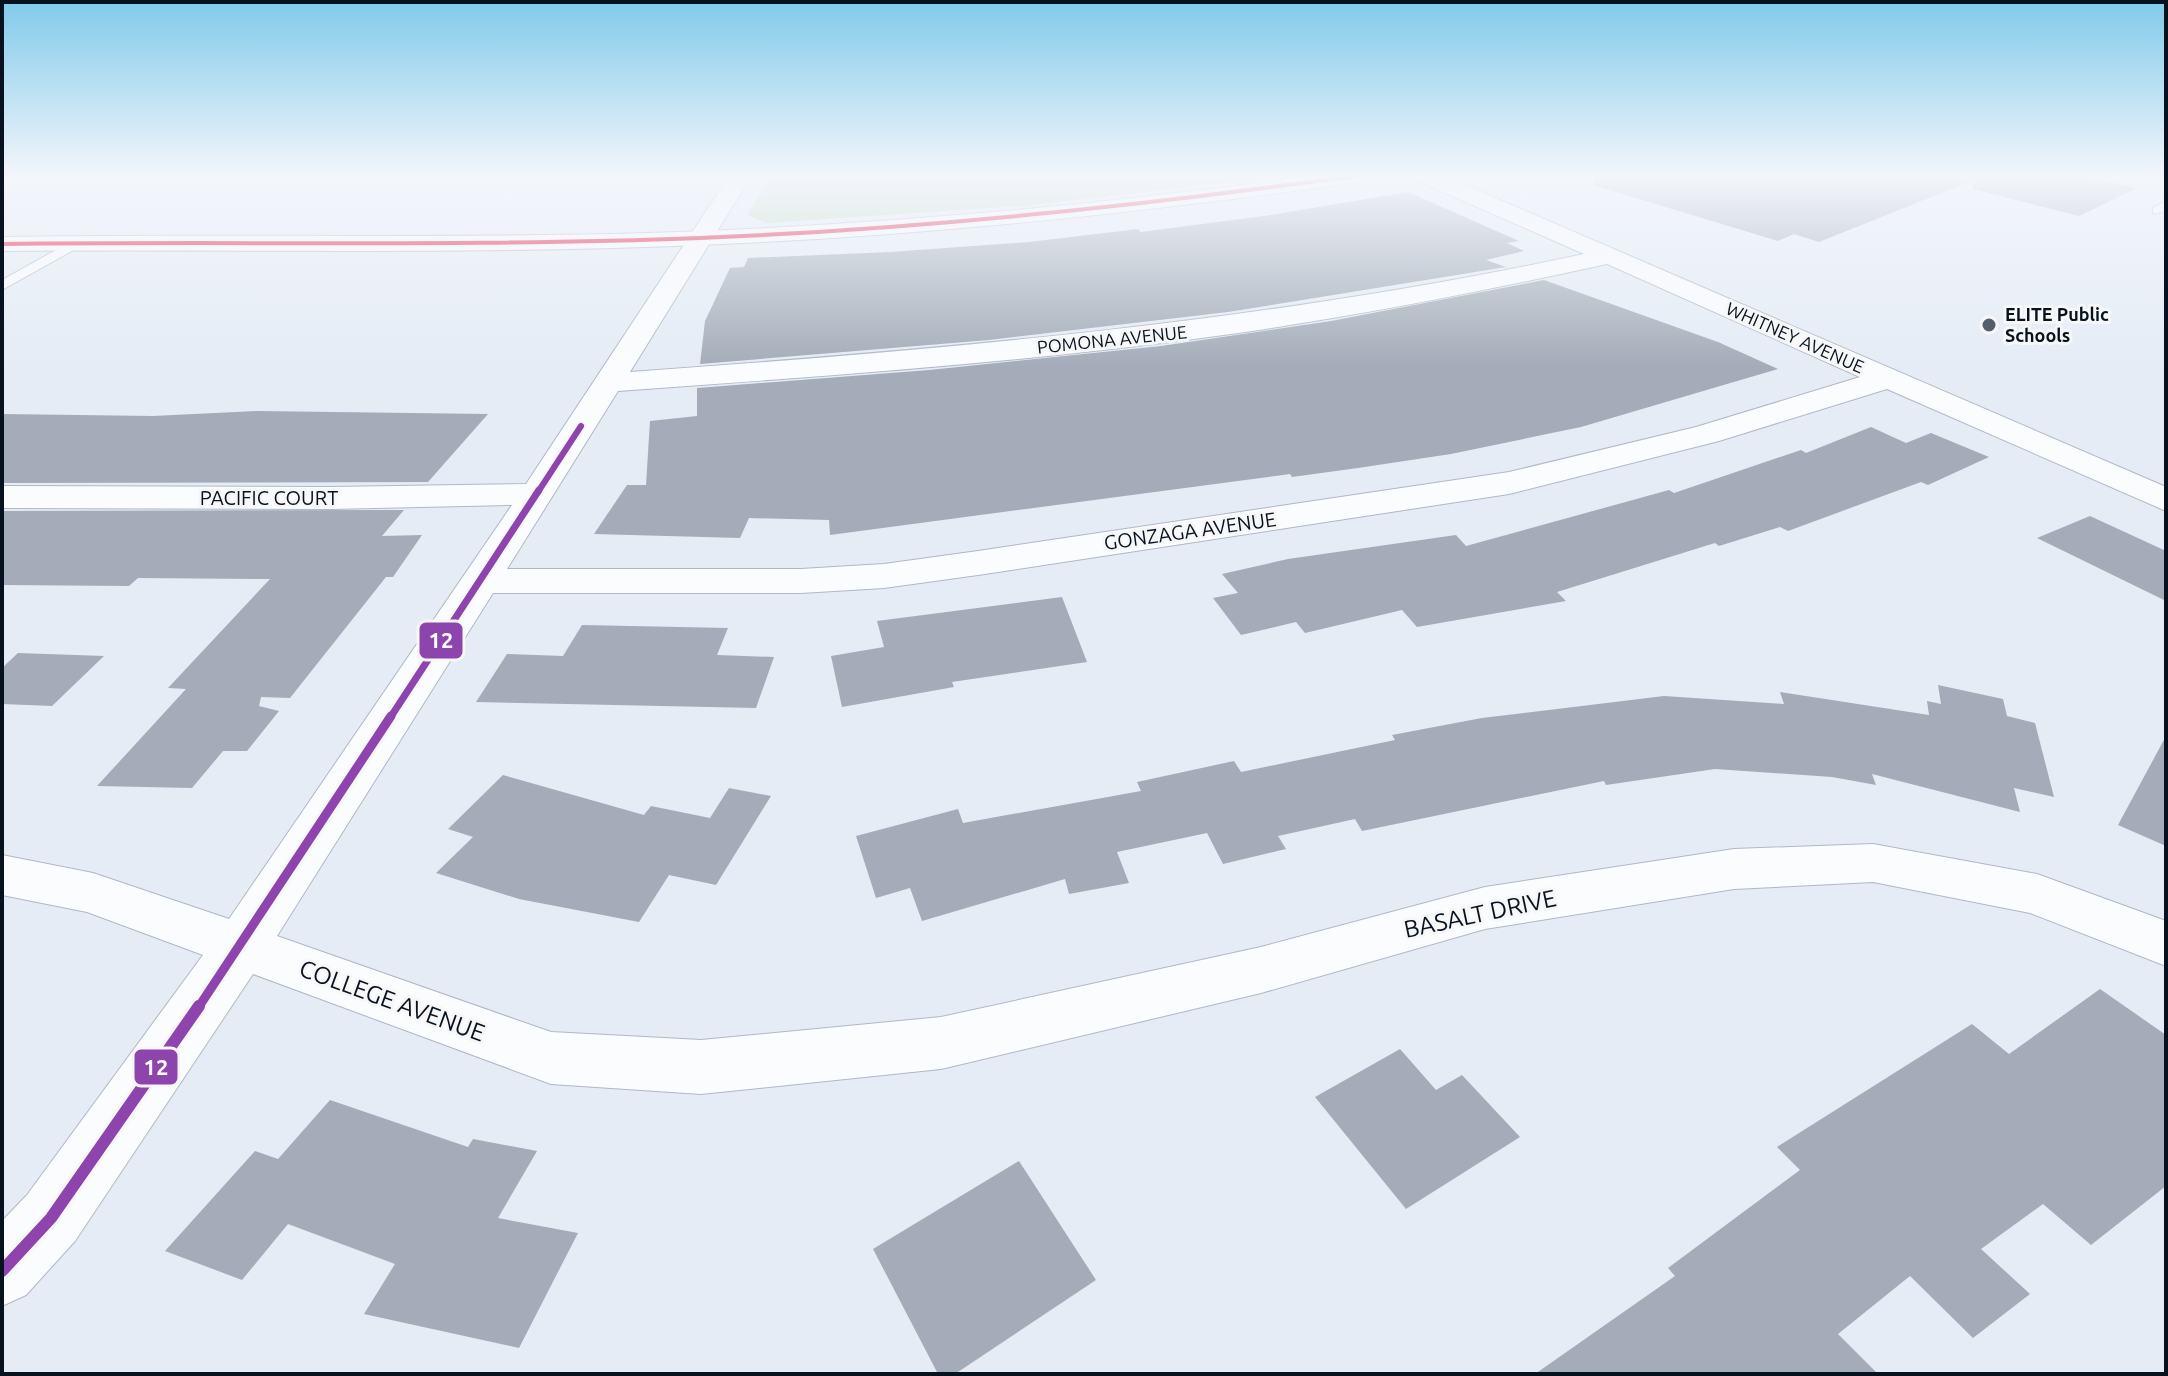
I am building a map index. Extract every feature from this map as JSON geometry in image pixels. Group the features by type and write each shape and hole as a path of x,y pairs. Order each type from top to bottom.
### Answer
{"street":[{"path":"2,244 666,239"},
{"path":"2,1271 51,1218 241,946 537,494 699,239"},
{"name":"WHITNEY AVENUE","path":"1571,239 2166,500"},
{"name":"POMONA AVENUE","path":"608,383 935,360 1278,321 1530,275 1610,256"},
{"name":"GONZAGA AVENUE","path":"480,581 801,581 884,576 978,563 1509,483 1707,434 1887,379"},
{"name":"PACIFIC COURT","path":"2,497 330,498 537,494"},
{"name":"BASALT DRIVE","path":"793,1058 941,1043 1261,970 1485,908 1734,869 1873,863 2037,894 2166,944"},
{"name":"COLLEGE AVENUE","path":"2,875 93,893 551,1058 701,1067 793,1058"}],"lane":[{"path":"2,286 79,243"}],"building":[{"path":"1052,239 1515,239 1519,241 1507,243 1524,251 1486,260 1506,267 1228,312 989,340 700,364 705,321 730,268 744,267 748,258"},
{"path":"1544,280 1718,342 1778,369 1581,427 1451,454 1358,468 1292,477 1290,474 830,535 829,520 749,518 740,538 594,534 627,485 646,485 650,421 697,416 697,388 929,370 1161,346 1331,321"},
{"path":"257,411 488,414 428,482 2,483 2,414 153,416"},
{"path":"1871,427 1906,443 1931,433 1989,457 1928,485 1921,482 1788,531 1780,527 1719,546 1715,543 1557,592 1566,601 1417,627 1402,610 1305,633 1296,622 1241,635 1213,598 1238,593 1222,574 1288,559 1456,535 1466,546 1669,490 1674,493 1801,450 1806,453"},
{"path":"404,510 382,536 422,535 393,577 386,577 290,698 261,697 259,706 279,711 247,751 223,751 192,788 97,786 186,689 168,688 270,579 138,578 129,586 2,585 2,511"},
{"path":"2090,516 2166,551 2166,601 2037,538"},
{"path":"1062,597 1087,662 952,682 954,687 842,707 831,656 884,647 877,621"},
{"path":"582,625 728,628 717,655 774,657 756,708 476,702 507,654 563,656"},
{"path":"18,653 104,656 52,706 2,704 2,668"},
{"path":"1938,685 2003,699 2007,716 2035,723 2054,797 2014,788 2020,812 1872,774 1876,785 1832,777 1715,769 1606,785 1604,781 1362,831 1355,819 1278,836 1286,849 1223,864 1207,833 1117,852 1129,883 1069,894 1065,879 922,921 910,888 876,898 856,836 958,809 963,823 1141,791 1137,782 1234,761 1241,772 1395,740 1392,735 1482,718 1664,696 1784,704 1780,692 1929,715 1927,701 1941,704"},
{"path":"2166,736 2166,846 2118,825"},
{"path":"503,775 644,815 651,806 710,818 729,788 771,796 716,885 669,875 639,922 519,899 436,873 473,837 448,829"},
{"path":"2100,989 2166,1035 2166,1186 2091,1245 2043,1204 1981,1249 2030,1294 1973,1338 1910,1276 1838,1334 1878,1374 1535,1374 1675,1276 1668,1268 1800,1170 1777,1147 1972,1024 2009,1054"},
{"path":"1400,1049 1436,1090 1462,1075 1520,1137 1406,1209 1315,1097"},
{"path":"330,1100 468,1147 473,1139 537,1151 498,1218 578,1233 519,1348 364,1314 395,1264 288,1224 242,1280 165,1251 255,1151 278,1159"},
{"path":"1019,1161 1096,1280 955,1374 938,1374 873,1249"}],"transit line":[{"path":"2,244 526,243 656,239"},
{"name":"12","path":"2,1271 51,1218 241,946 581,426"}],"place":[{"name":"ELITE Public Schools","path":"1989,325"}]}
